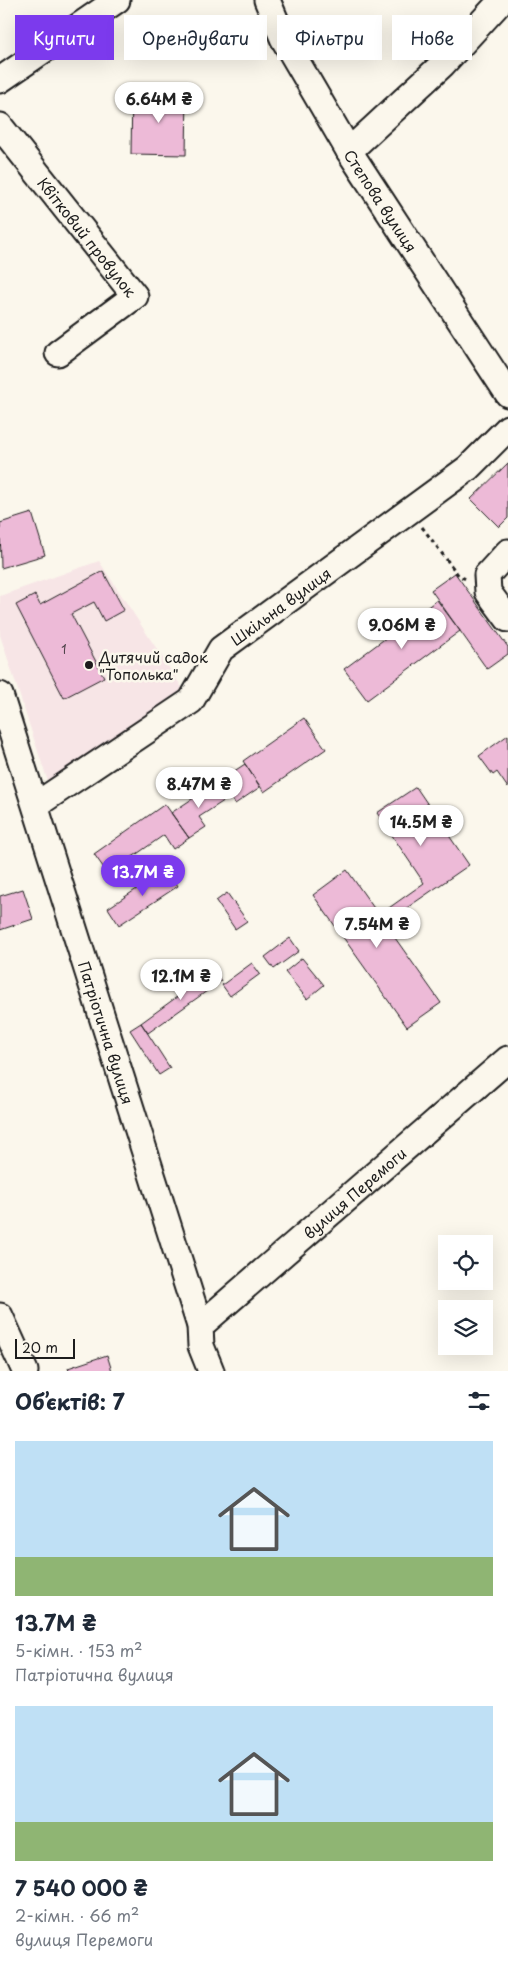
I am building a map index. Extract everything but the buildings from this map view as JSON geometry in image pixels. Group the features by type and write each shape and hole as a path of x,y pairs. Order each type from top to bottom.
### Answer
{"street":[{"path":"0,80 117,0"},
{"name":"Степова вулиця","path":"267,0 282,38 349,151 508,394"},
{"path":"349,151 443,64 502,0"},
{"name":"Квітковий провулок","path":"0,126 135,296 58,353"},
{"name":"Шкільна вулиця","path":"36,805 191,701 221,649 468,468 508,428"},
{"path":"508,552 487,574 488,592 508,619"},
{"name":"Патріотична вулиця","path":"0,695 200,1326 202,1346 211,1371"},
{"name":"вулиця Перемоги","path":"200,1326 508,1059"},
{"path":"0,1316 25,1371"}],"path":[{"path":"409,511 460,576 488,592"}],"shaded area":[{"name":"Дитячий садок \"Тополька\"","path":"99,561 187,695 48,782 0,635 0,596"}],"place":[{"name":"Дитячий садок \"Тополька\"","path":"89,665"}]}
